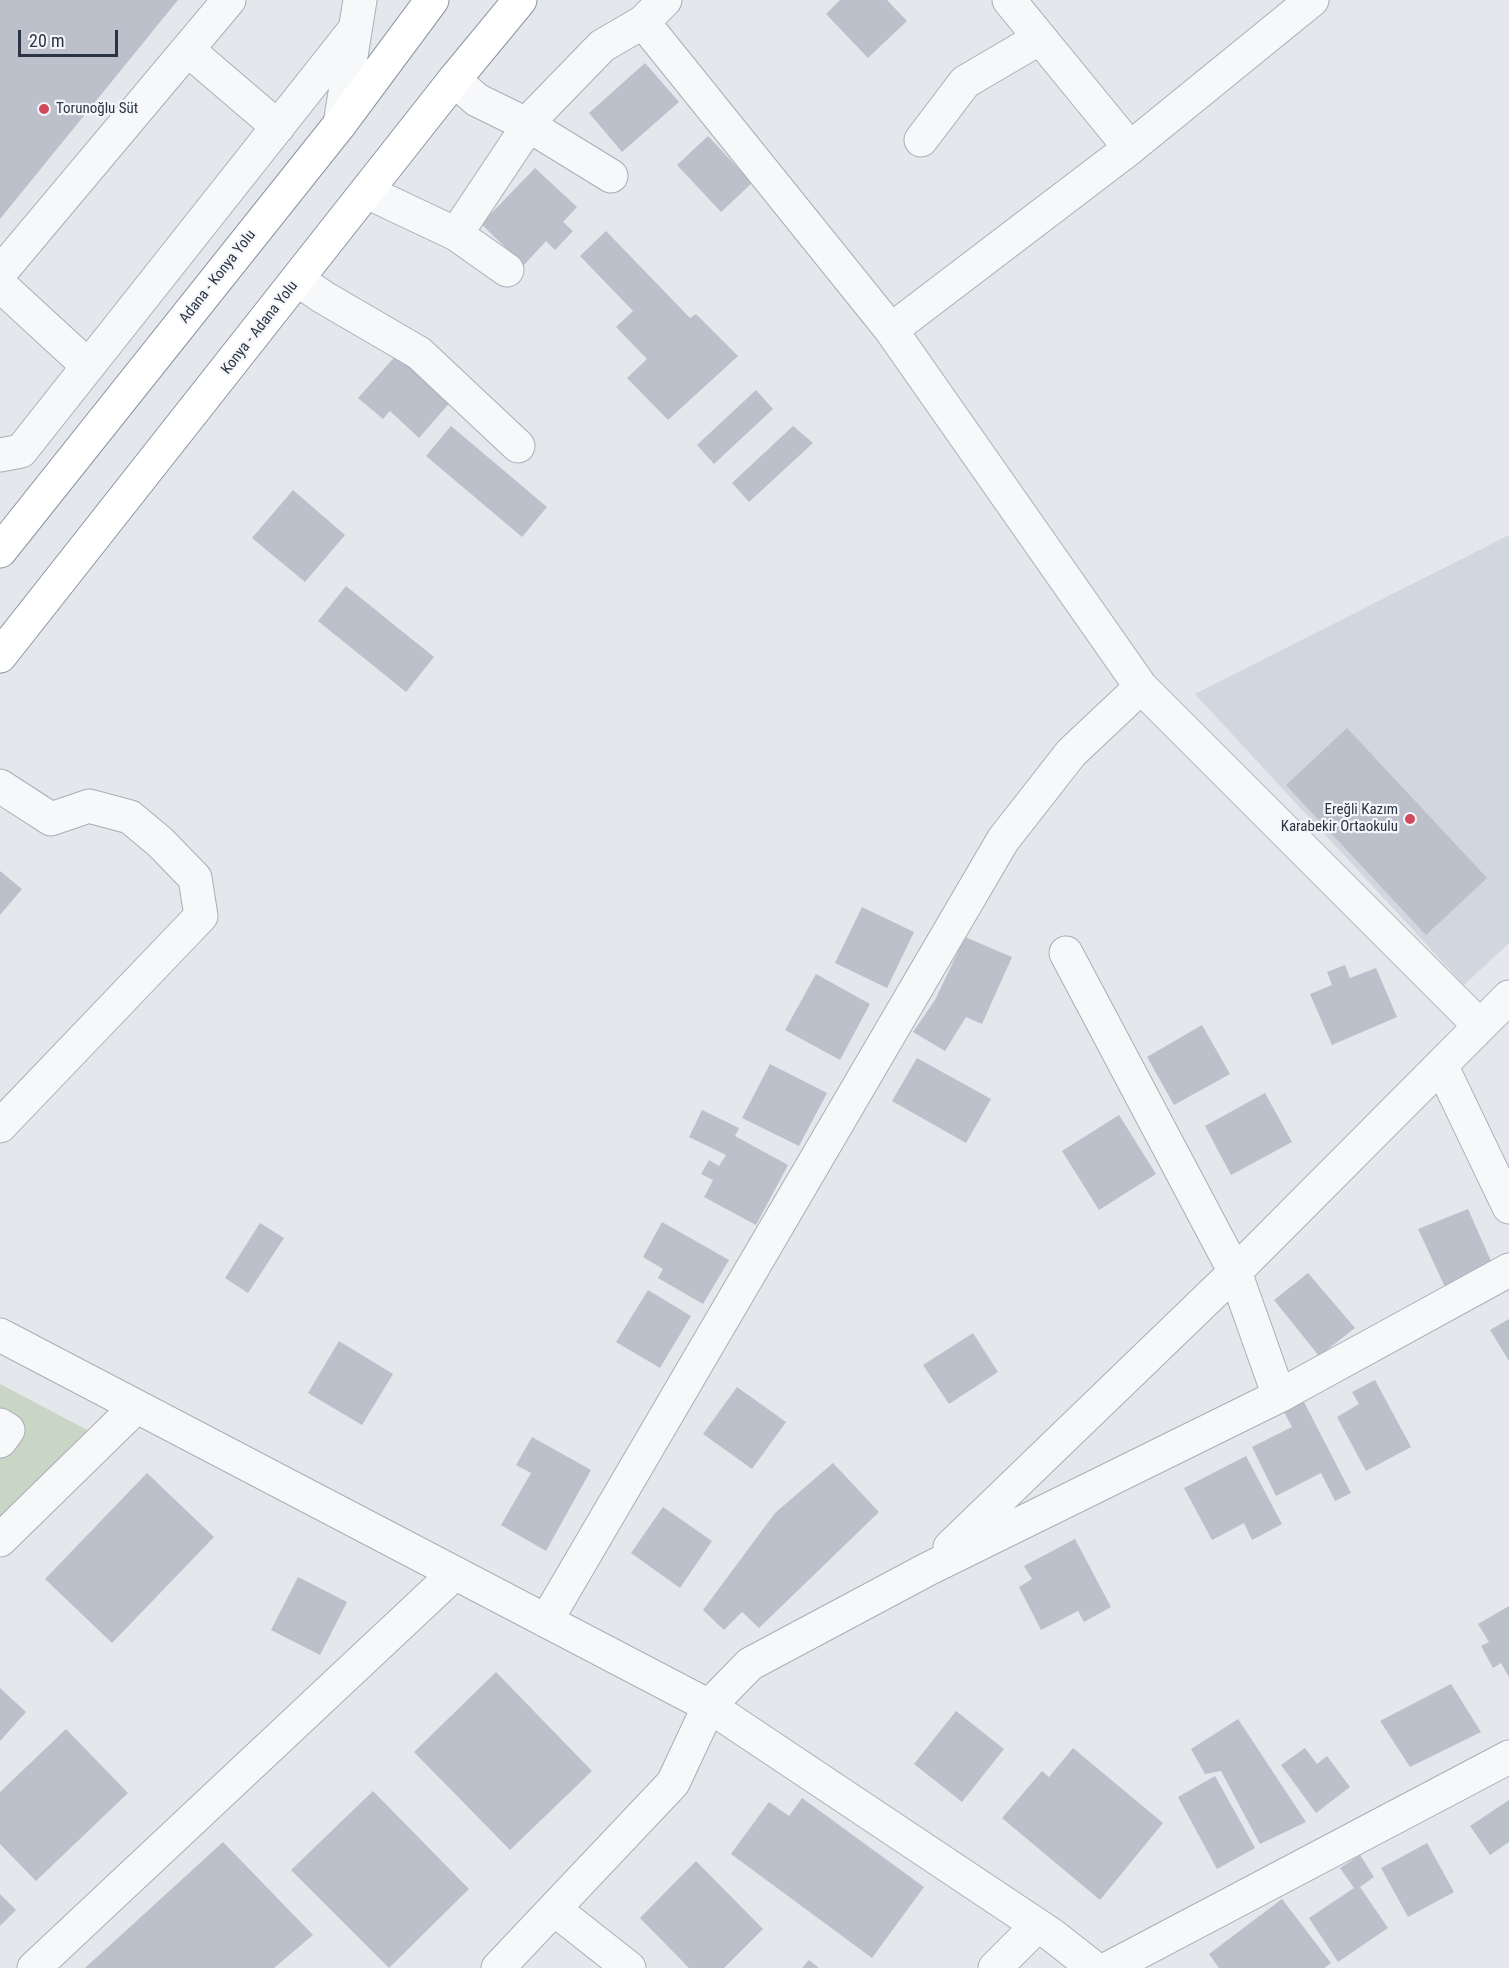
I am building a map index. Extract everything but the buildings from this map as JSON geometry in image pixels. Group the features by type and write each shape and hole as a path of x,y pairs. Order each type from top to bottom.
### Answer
{"highway":[{"name":"Adana - Konya Yolu","path":"0,551 340,123 432,0"},
{"name":"Konya - Adana Yolu","path":"0,656 454,80 520,0"}],"street":[{"path":"0,273 229,0"},
{"path":"1009,0 1130,148"},
{"path":"891,330 1130,148 1312,0"},
{"path":"456,234 536,114 602,46 654,11 891,330 1141,687 1480,1026"},
{"path":"340,123 358,14"},
{"path":"7,446 88,366 278,127 358,14"},
{"path":"921,140 965,82 1040,38"},
{"path":"188,50 278,127"},
{"path":"454,80 477,100 528,125 611,176"},
{"path":"367,192 456,234 507,270"},
{"path":"298,280 419,353 518,446"},
{"path":"0,285 88,366"},
{"path":"546,1621 1003,840 1071,753 1141,687"},
{"path":"0,786 51,819 89,806 130,817 159,842 195,879 201,916 0,1126"},
{"path":"1066,953 1235,1272 1279,1396"},
{"path":"928,1569 1235,1272 1509,997"},
{"path":"1441,1065 1509,1207"},
{"path":"498,1968 673,1783 709,1706 750,1664 928,1569 1279,1396 1509,1270"},
{"path":"0,1335 709,1706 1037,1926 1094,1968"},
{"path":"0,1540 136,1407"},
{"path":"0,1425 8,1430 0,1441"},
{"path":"34,1968 455,1573"},
{"path":"1109,1968 1509,1756"},
{"path":"554,1909 629,1968"},
{"path":"995,1968 1037,1926"}],"shaded area":[{"name":"Ereğli Kazım Karabekir Ortaokulu","path":"1509,535 1509,943 1464,985 1195,694"}],"green space":[{"path":"0,1384 93,1433 0,1526"}],"place":[{"name":"Torunoğlu Süt","path":"44,109"},
{"name":"Ereğli Kazım Karabekir Ortaokulu","path":"1410,819"}]}
